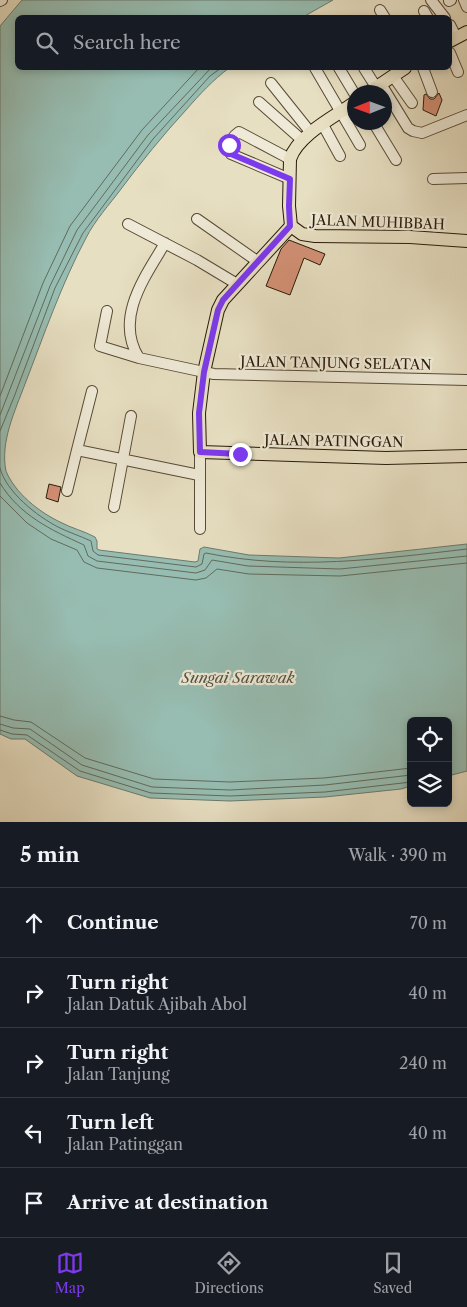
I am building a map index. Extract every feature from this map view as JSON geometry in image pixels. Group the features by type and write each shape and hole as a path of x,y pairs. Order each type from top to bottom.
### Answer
{"main road":[{"path":"380,85 402,70"},
{"path":"200,452 199,413 204,372 218,310 223,300 290,226 290,158 295,148 306,137 347,108"},
{"name":"JALAN MUHIBBAH","path":"290,226 302,234 315,236 410,237 467,241"},
{"name":"JALAN PATINGGAN","path":"200,452 386,458 467,456"}],"street":[{"path":"431,0 444,15"},
{"path":"464,0 467,7"},
{"path":"452,58 458,72"},
{"path":"316,70 360,145"},
{"path":"340,70 349,85"},
{"path":"365,70 374,85"},
{"path":"424,70 432,92"},
{"path":"393,76 412,103"},
{"path":"271,83 306,137"},
{"path":"258,102 306,137"},
{"path":"392,108 408,128 422,133 467,115"},
{"path":"323,125 340,156"},
{"path":"378,130 396,160"},
{"path":"290,158 239,132 229,145 228,150 231,154 290,179"},
{"path":"434,179 467,178"},
{"path":"198,219 257,262"},
{"path":"128,224 237,284"},
{"path":"139,358 134,350 129,330 131,313 136,293 164,243"},
{"name":"JALAN TANJUNG SELATAN","path":"107,311 100,346 139,358 214,374 467,380"},
{"path":"68,492 92,391"},
{"path":"114,507 131,416"},
{"path":"77,450 199,475"},
{"path":"200,452 200,529"}],"water":[{"name":"Sungai Sarawak","path":"22,0 333,0 307,15 15,15 15,70 227,70 202,93 161,139 90,231 61,292 13,416 5,449 6,471 15,487 28,501 52,518 95,537 97,549 99,550 195,562 198,561 200,549 204,547 249,555 339,558 467,544 467,771 452,775 452,717 407,717 407,787 325,797 230,801 150,798 77,776 25,739 11,739 0,734 0,26"}],"building":[{"path":"439,93 442,100 436,116 423,110 424,95 426,94 430,99 434,99"},
{"path":"289,240 325,254 320,265 304,258 290,295 266,286 281,249"},
{"path":"49,484 61,487 58,502 46,498"}],"route":[{"path":"229,145 228,150 231,154 290,179 290,226 223,300 218,310 204,372 199,413 200,452 240,454"}]}
